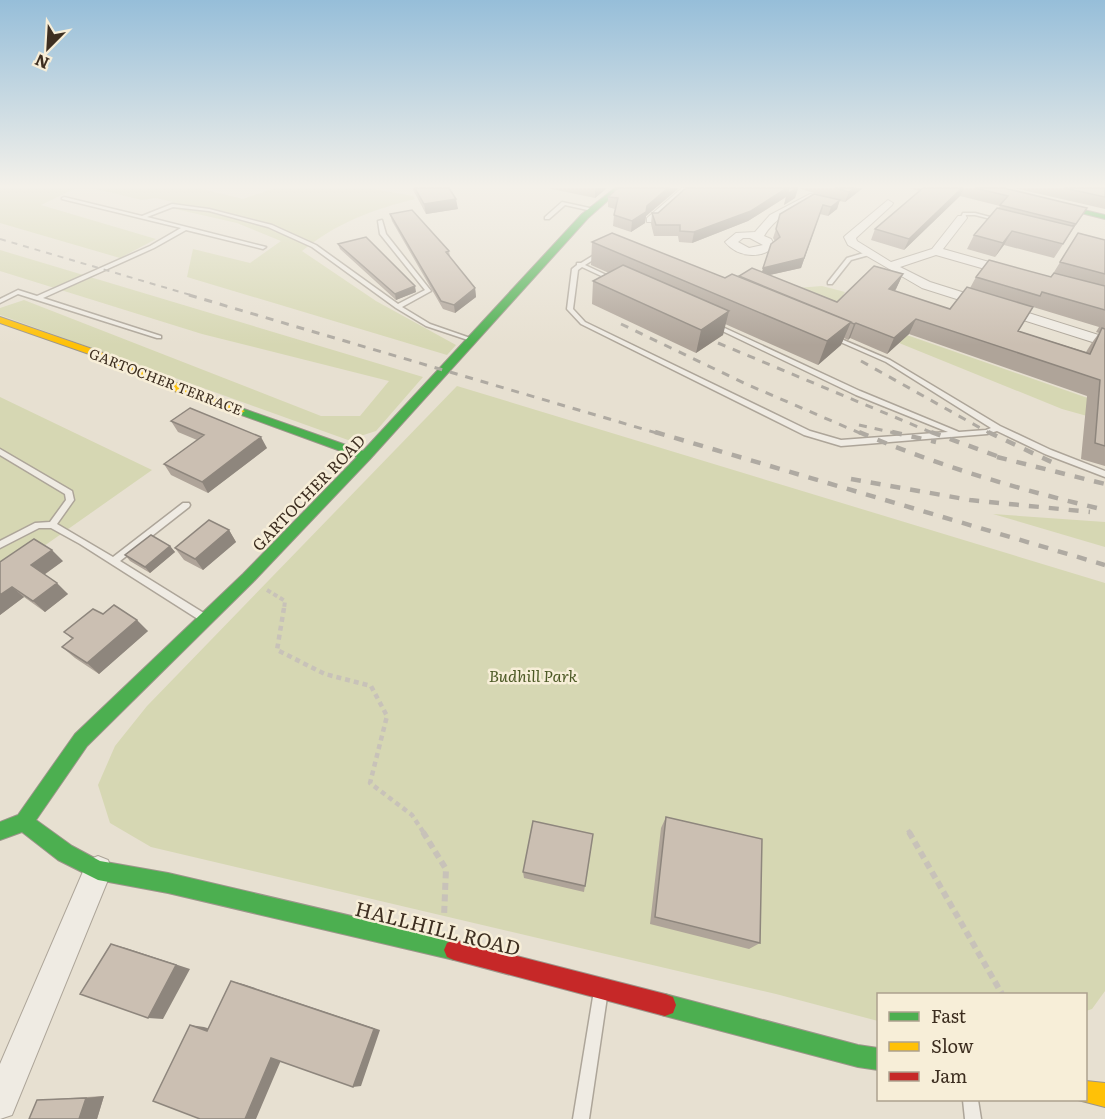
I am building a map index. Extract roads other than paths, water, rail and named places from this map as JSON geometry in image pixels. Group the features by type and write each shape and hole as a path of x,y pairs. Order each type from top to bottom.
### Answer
{"main road":[{"name":"GARTOCHER ROAD","path":"24,822 81,740 206,620 366,456 564,240"},
{"name":"GARTOCHER TERRACE","path":"0,320 95,353 188,393 366,456"},
{"path":"0,831 24,822"},
{"name":"HALLHILL ROAD","path":"24,822 65,853 98,870 168,883 442,947 858,1056 877,1059"},
{"path":"1087,1092 1105,1095"}],"street":[{"path":"851,240 867,254 926,285 1105,342"},
{"path":"936,251 944,240"},
{"path":"890,266 936,251 1026,276"},
{"path":"0,1103 98,870"}],"lane":[{"path":"38,298 165,240"},
{"path":"233,240 262,247"},
{"path":"301,240 314,246 398,307 428,325 473,340"},
{"path":"388,240 428,291 398,307"},
{"path":"608,249 579,264 575,269 570,309 583,323 807,433 841,443 987,432 997,428"},
{"path":"830,283 849,259 867,254"},
{"path":"579,264 621,283"},
{"path":"0,301 18,292 159,337"},
{"path":"703,319 858,393 958,434"},
{"path":"823,333 888,361 997,428 1048,452 1105,474"},
{"path":"0,452 69,493 70,500 52,525"},
{"path":"114,561 186,504"},
{"path":"0,545 38,525 52,525 114,561 206,620"},
{"path":"581,1119 602,989"},
{"path":"971,1101 973,1119"}],"railway":[{"path":"4,240 194,296"},
{"path":"189,295 660,434"},
{"path":"621,324 746,384 862,434"},
{"path":"718,343 935,434"},
{"path":"861,361 991,434"},
{"path":"859,425 899,434"},
{"path":"655,432 1105,565"},
{"path":"859,432 919,456 980,476 1105,510"},
{"path":"892,432 936,442"},
{"path":"931,432 1005,459"},
{"path":"988,432 1060,466"},
{"path":"997,457 1005,459"},
{"path":"1005,459 1105,484"},
{"path":"851,479 970,500 1090,512"}],"park label":[{"name":"Budhill Park","path":"533,675"}]}
